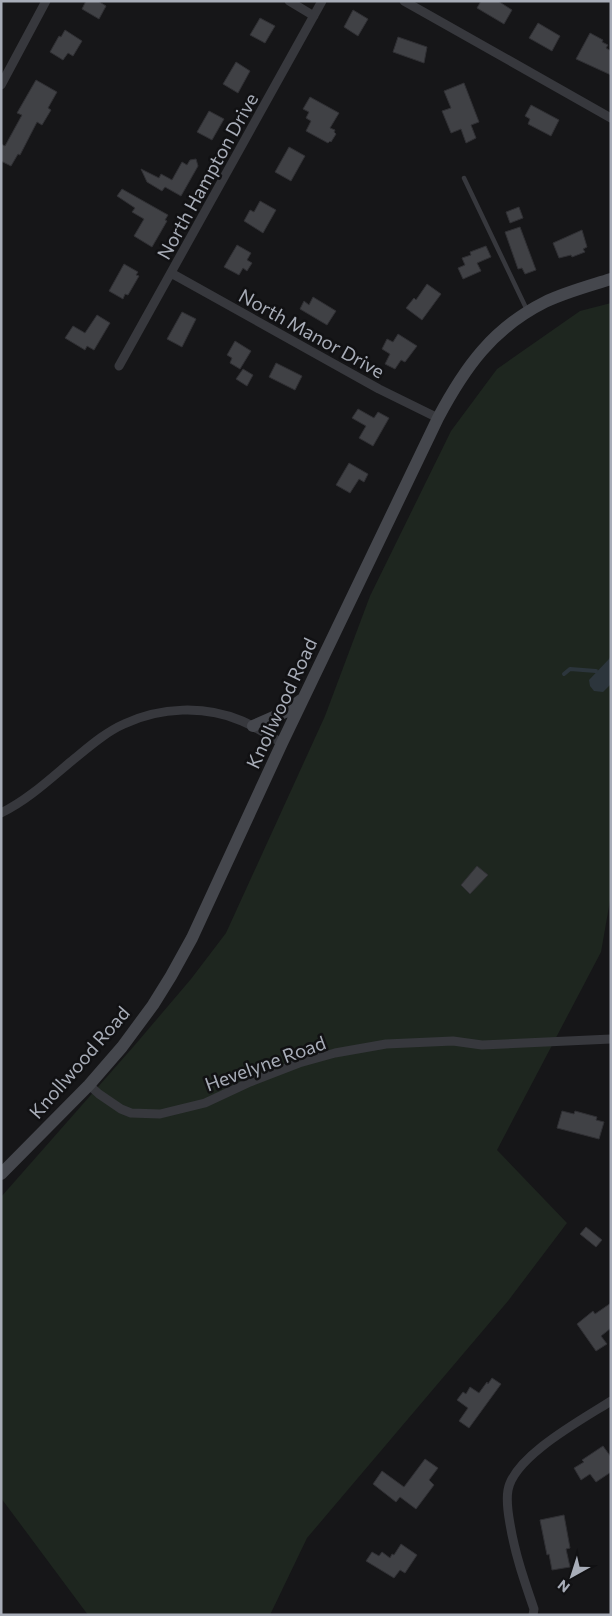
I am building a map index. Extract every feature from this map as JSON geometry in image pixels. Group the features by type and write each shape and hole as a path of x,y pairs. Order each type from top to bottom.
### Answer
{"main road":[{"name":"Knollwood Road","path":"1,1174 89,1085 122,1047 153,1005 171,976 192,938 282,743 438,418 466,370 486,344 528,311 572,291 611,279"},
{"path":"253,726 285,712 303,699"}],"street":[{"path":"1,85 46,1"},
{"path":"289,1 314,16"},
{"name":"North Hampton Drive","path":"120,366 322,1"},
{"path":"404,1 611,118"},
{"name":"North Manor Drive","path":"172,273 379,389 438,418"},
{"path":"1,814 35,792 106,734 139,718 170,710 198,710 226,716 253,726 282,743"},
{"name":"Hevelyne Road","path":"89,1085 121,1109 131,1113 160,1114 205,1103 250,1082 299,1063 335,1053 386,1044 453,1041 482,1045 611,1039"},
{"path":"533,1615 534,1609 514,1551 507,1504 508,1488 513,1476 526,1460 554,1437 611,1401"}],"lane":[{"path":"464,178 528,311"}],"shaded area":[{"path":"611,303 611,895 601,952 497,1150 567,1223 508,1301 307,1538 270,1615 88,1615 1,1498 1,1197 134,1046 191,979 226,933 325,716 370,596 451,431 497,369 580,311"},
{"path":"611,655 611,684 603,692 594,691 590,686 589,680"}],"building":[{"path":"86,1 98,1 106,6 99,19 82,9"},
{"path":"481,1 498,1 512,10 504,24 477,8"},
{"path":"353,10 368,19 358,36 344,27"},
{"path":"260,18 275,26 265,43 250,35"},
{"path":"538,23 560,36 552,51 529,38"},
{"path":"65,30 82,41 73,56 68,53 63,60 50,52 59,36 61,37"},
{"path":"590,33 603,40 602,42 608,45 606,48 611,51 611,75 576,59"},
{"path":"398,37 427,47 424,63 393,52"},
{"path":"236,62 250,71 238,93 223,84"},
{"path":"36,80 57,92 48,108 51,110 42,125 37,122 20,155 18,154 11,166 1,161 1,144 5,146 22,115 17,113"},
{"path":"464,83 479,122 471,125 476,138 466,143 461,129 451,133 442,111 451,108 444,91"},
{"path":"310,97 339,113 330,128 335,130 336,134 331,142 328,143 306,131 311,121 306,118 309,112 303,109"},
{"path":"531,105 559,120 551,136 528,124 530,119 525,116"},
{"path":"209,111 224,119 212,140 197,132"},
{"path":"289,147 305,156 291,181 275,172"},
{"path":"196,159 198,166 181,196 165,187 162,191 147,182 141,169 159,178 161,174 172,180 182,162 187,165 190,160"},
{"path":"122,189 168,215 165,220 167,221 152,247 134,236 144,219 132,212 135,208 117,196"},
{"path":"260,201 276,210 263,233 244,221 250,210 254,212"},
{"path":"519,207 523,218 510,223 506,212"},
{"path":"520,227 536,270 525,274 522,268 518,269 505,232"},
{"path":"582,230 587,247 583,249 585,252 572,257 571,255 559,258 553,243"},
{"path":"237,245 251,253 247,260 252,263 247,271 243,268 239,275 224,267"},
{"path":"486,246 491,257 477,263 481,271 463,279 458,268 465,265 462,258 471,255 470,252"},
{"path":"124,264 138,272 136,275 139,276 128,295 125,294 123,299 109,291"},
{"path":"427,284 441,294 422,320 406,308 414,298 416,300"},
{"path":"313,297 336,311 327,325 300,309 304,301 309,305"},
{"path":"182,312 196,319 182,347 167,339"},
{"path":"97,315 110,323 94,350 87,346 85,350 65,338 73,326 85,333"},
{"path":"398,334 417,346 405,362 401,360 395,369 385,364 390,354 382,349 387,339 393,342"},
{"path":"235,341 251,351 240,369 230,363 232,358 227,355"},
{"path":"276,363 302,376 295,390 269,377"},
{"path":"243,369 253,375 247,386 236,379"},
{"path":"358,409 374,418 378,412 389,418 373,446 359,438 366,426 352,418"},
{"path":"349,463 368,474 364,482 359,479 350,493 336,485"},
{"path":"477,866 488,875 470,894 461,885"},
{"path":"562,1111 574,1114 575,1111 597,1117 596,1120 604,1122 599,1139 557,1128"},
{"path":"586,1227 602,1240 596,1247 580,1234"},
{"path":"611,1303 611,1328 601,1336 607,1344 596,1351 577,1324 593,1311 595,1314"},
{"path":"492,1378 501,1384 469,1428 459,1421 468,1408 457,1400 463,1392 466,1394 470,1387 479,1393"},
{"path":"603,1446 611,1457 611,1472 596,1482 590,1474 581,1480 574,1468 584,1462 582,1460"},
{"path":"425,1459 438,1468 429,1480 434,1485 416,1509 400,1497 396,1502 373,1484 382,1471 404,1487"},
{"path":"564,1515 570,1548 566,1549 570,1567 552,1570 540,1520"},
{"path":"401,1544 417,1555 405,1573 400,1570 394,1578 366,1561 372,1552 379,1556 382,1552 390,1558"}],"waterway":[{"path":"564,674 570,669 596,671"}]}
